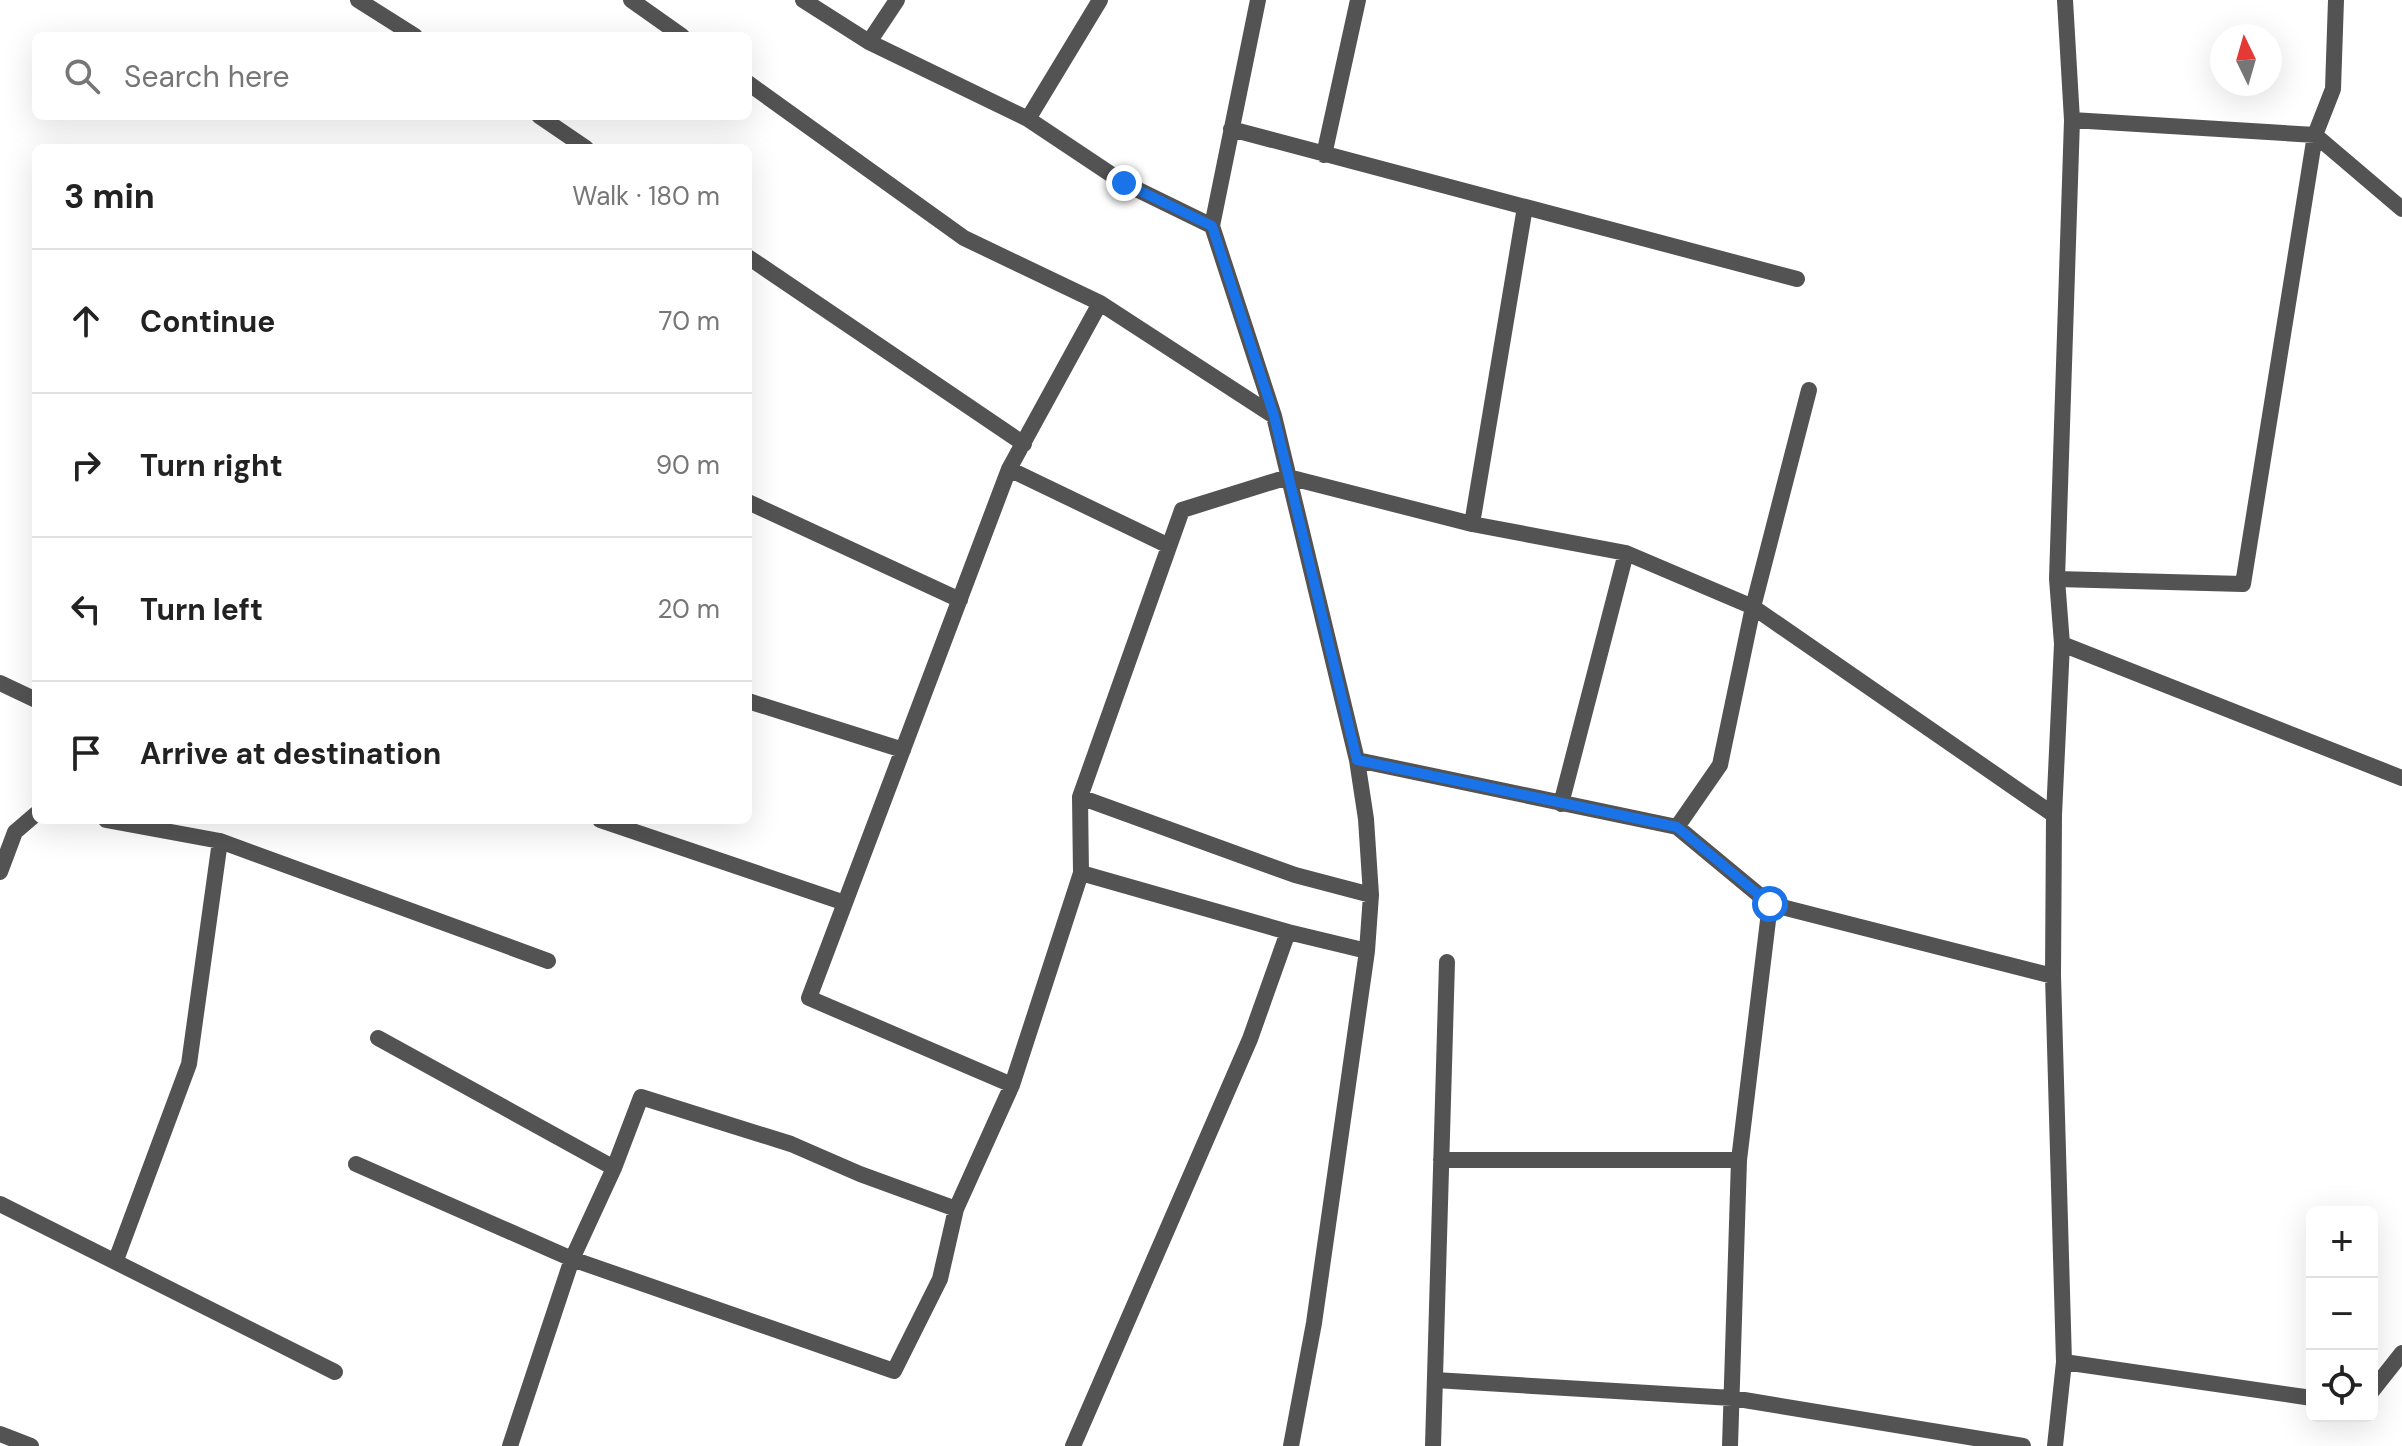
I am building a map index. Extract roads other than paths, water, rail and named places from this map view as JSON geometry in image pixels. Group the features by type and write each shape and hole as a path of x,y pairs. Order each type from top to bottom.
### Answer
{"street":[{"path":"358,0 409,32"},
{"path":"631,0 676,32"},
{"path":"803,0 869,42 1028,119 1124,183 1212,226"},
{"path":"869,42 897,0"},
{"path":"1028,119 1100,0"},
{"path":"1258,0 1212,226 1274,416 1357,760 1366,819 1371,895 1367,951 1314,1323 1291,1446"},
{"path":"1324,155 1358,0"},
{"path":"2055,1446 2064,1362 2053,976 2054,815 2062,644 2057,579 2072,120 2065,0"},
{"path":"2057,579 2243,584 2315,135 2333,89 2331,47 2336,0"},
{"path":"752,86 964,238 1100,303 1274,416"},
{"path":"545,120 580,144"},
{"path":"2072,120 2315,135 2402,209"},
{"path":"1231,129 1797,279"},
{"path":"1472,524 1525,207"},
{"path":"752,260 1024,444"},
{"path":"1012,1085 809,998 1009,469 1100,303"},
{"path":"1677,827 1720,765 1753,607 1809,390"},
{"path":"1009,469 1169,546"},
{"path":"356,1164 572,1259 894,1371 940,1279 956,1209 1012,1085 1081,873 1080,797 1182,510 1288,477 1472,524 1626,553 1753,607 2054,815"},
{"path":"752,504 960,600"},
{"path":"1561,804 1626,553"},
{"path":"2062,644 2402,778"},
{"path":"0,683 32,698"},
{"path":"752,702 903,750"},
{"path":"1357,760 1677,827 1770,904 2053,976"},
{"path":"1080,797 1295,875 1371,895"},
{"path":"0,872 15,832 32,817"},
{"path":"128,824 220,841 548,961"},
{"path":"612,824 845,903"},
{"path":"116,1260 189,1064 220,841"},
{"path":"1081,873 1288,932 1367,951"},
{"path":"1730,1446 1739,1160 1770,904"},
{"path":"1073,1446 1250,1039 1288,932"},
{"path":"1433,1446 1447,962"},
{"path":"378,1038 614,1168"},
{"path":"510,1446 572,1259 614,1168 641,1097 791,1144 860,1174 956,1209"},
{"path":"1441,1160 1739,1160"},
{"path":"0,1204 335,1372"},
{"path":"2378,1383 2402,1353"},
{"path":"2064,1362 2306,1397"},
{"path":"1435,1380 1732,1398 2023,1446"},
{"path":"0,1434 31,1446"}]}
